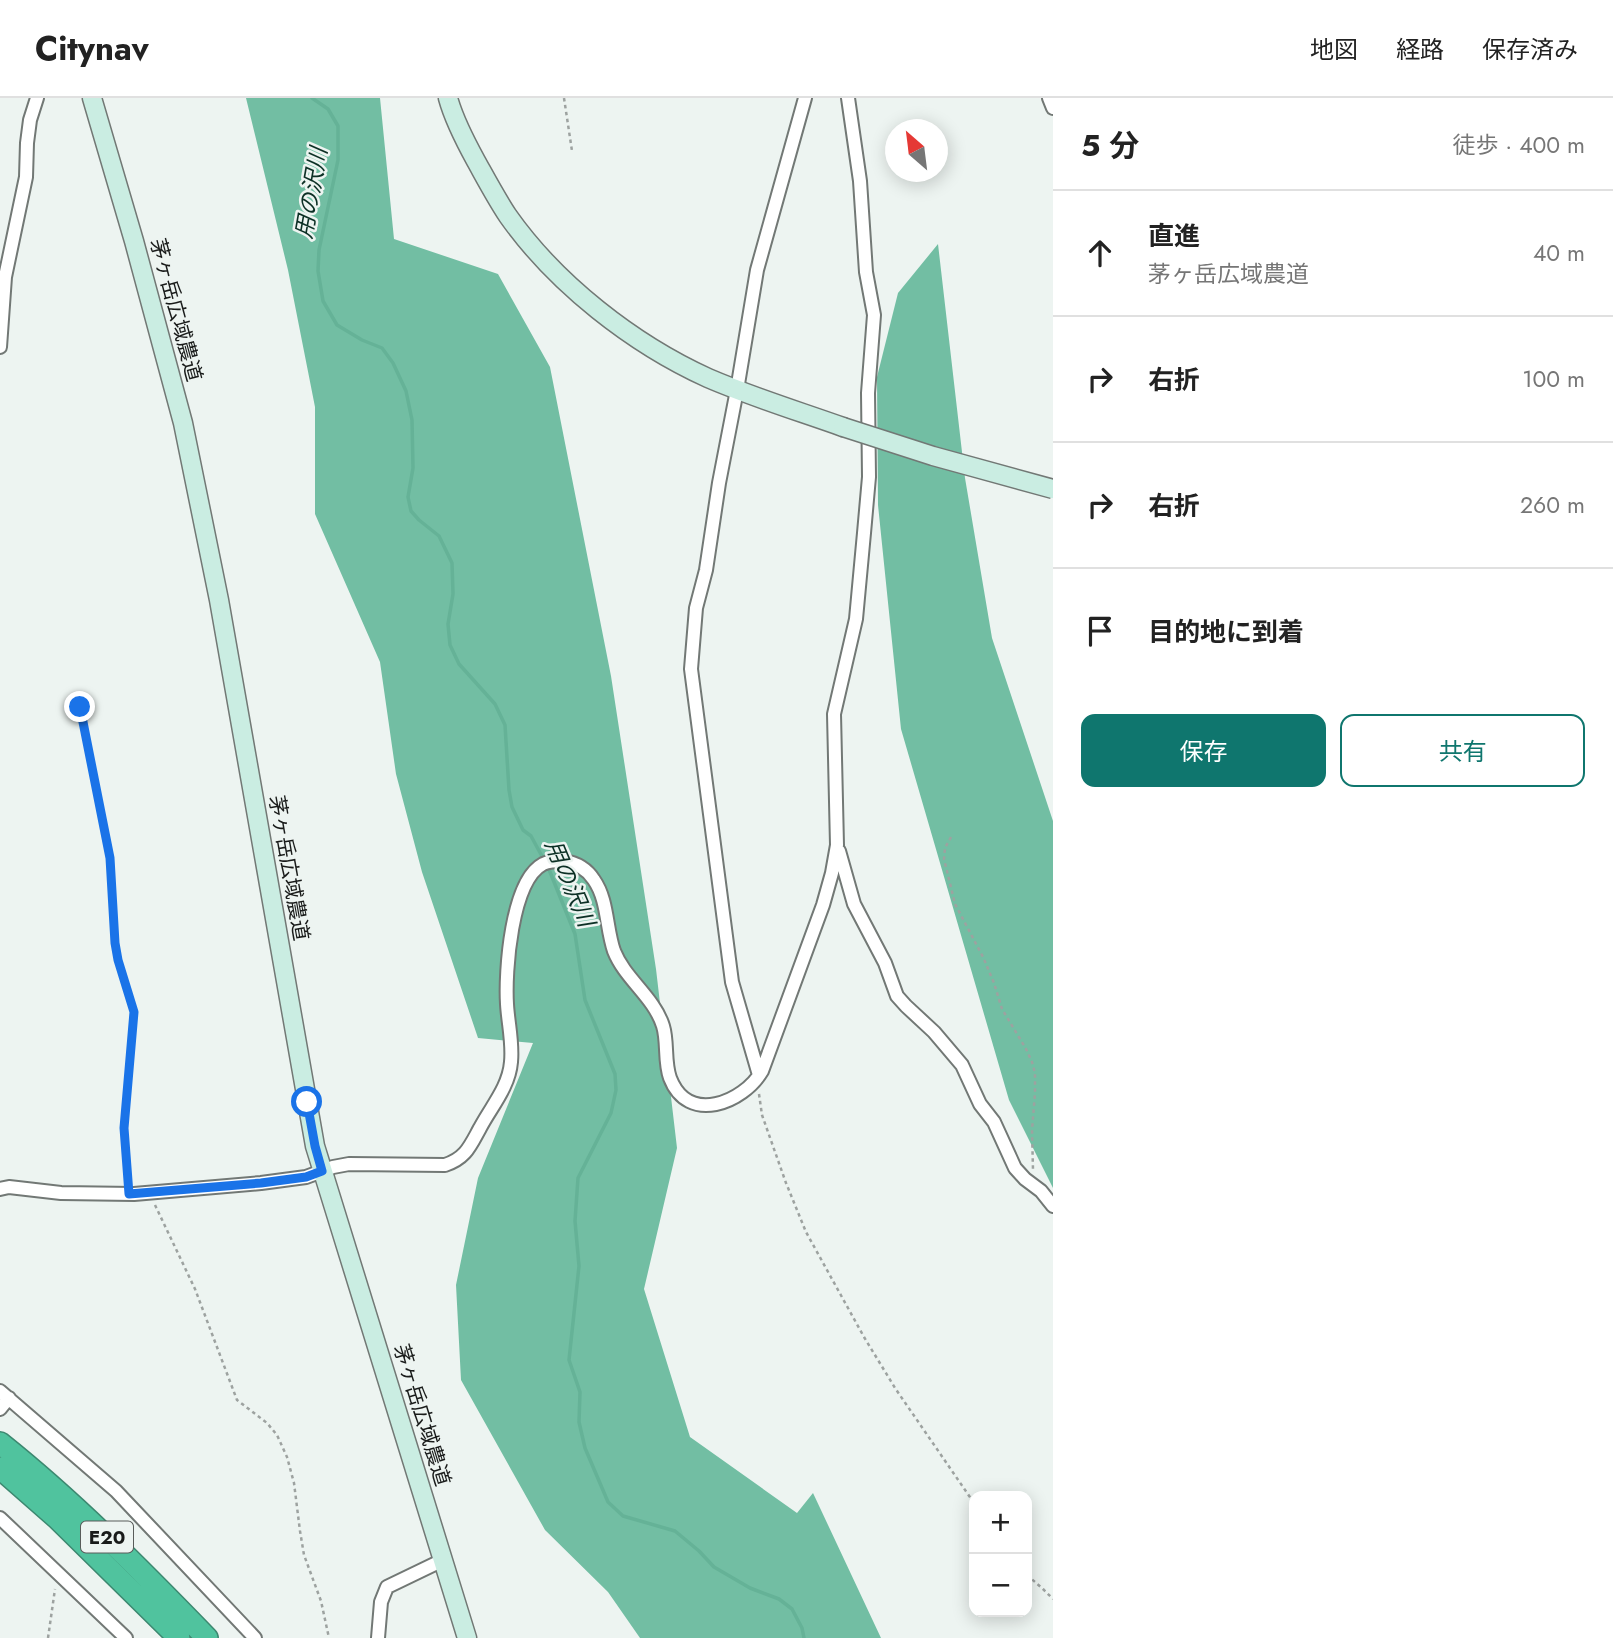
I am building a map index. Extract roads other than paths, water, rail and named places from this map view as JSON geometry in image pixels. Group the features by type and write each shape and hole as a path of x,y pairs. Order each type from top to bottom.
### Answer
{"highway":[{"name":"E20","path":"0,1443 71,1504 140,1569 207,1638"},
{"name":"E20","path":"0,1468 57,1518 179,1638"}],"street":[{"path":"0,347 5,277 26,177 30,120 37,98"},
{"name":"茅ヶ岳広域農道","path":"92,98 183,423 219,600 315,1146 467,1638"},
{"path":"448,98 467,143 509,216 544,259 573,288 639,340 679,363 737,390 933,456 1053,489"},
{"path":"758,1077 732,982 691,669 696,608 706,570 757,270 804,98"},
{"path":"0,1189 9,1187 61,1193 129,1194 306,1177 349,1164 445,1165 454,1162 464,1155 504,1087 509,1072 511,1041 507,1005 510,945 519,898 535,871 543,864 556,861 578,865 588,871 596,882 613,949 620,963 655,1010 663,1027 668,1070 677,1090 696,1105 708,1106 724,1102 738,1094 758,1077 823,905 837,845 834,714 856,620 869,477 868,393 874,316 866,272 860,181 848,98"},
{"path":"1049,98 1053,108"},
{"path":"837,845 854,904 885,963 897,996 934,1032 962,1065 980,1104 995,1122 1015,1167 1053,1206"},
{"path":"3,1401 116,1492 255,1638"},
{"path":"0,1518 126,1638"},
{"path":"378,1638 381,1602 387,1587 443,1560"}],"waterway":[{"name":"用の沢川","path":"312,98 328,109 338,126 338,160 319,250 318,271 323,301 337,325 382,348 393,363 406,391 412,420 413,468 408,497 411,511 439,536 452,563 453,594 448,624 450,645 459,664 495,704 505,725 512,807 523,830 531,836 544,860"},
{"name":"用の沢川","path":"548,867 575,934 585,1000 615,1074 616,1090 611,1113 578,1178 575,1221 579,1266 569,1360 580,1392 579,1422 585,1448 608,1502 623,1516 675,1531 714,1567 750,1588 779,1599 792,1609 804,1638"}]}
